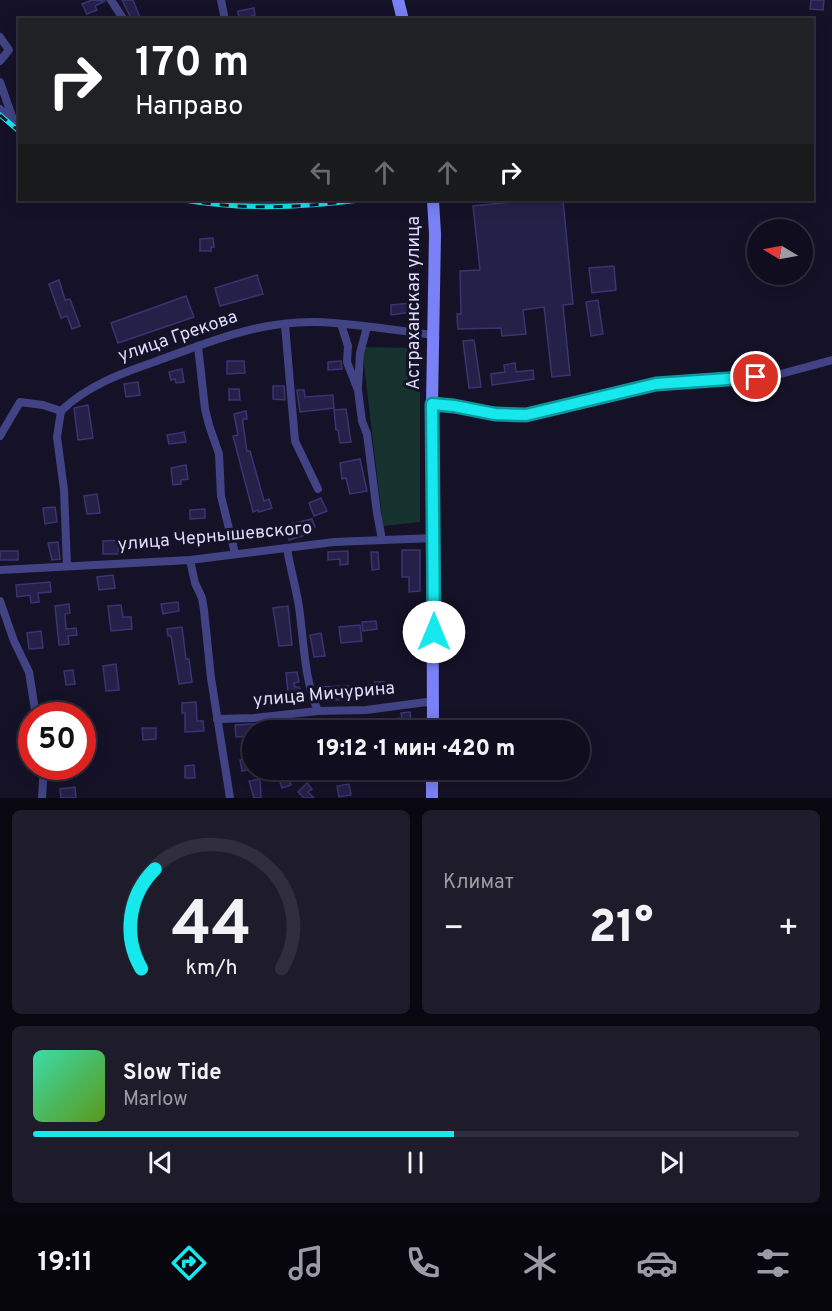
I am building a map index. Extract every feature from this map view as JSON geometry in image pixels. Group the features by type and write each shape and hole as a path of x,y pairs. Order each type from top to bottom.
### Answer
{"main road":[{"path":"399,0 403,18"},
{"name":"Астраханская улица","path":"433,201 435,234 432,404 433,720"},
{"path":"432,780 432,798"}],"street":[{"path":"111,0 123,18"},
{"path":"221,0 225,18"},
{"path":"0,38 9,50 0,61"},
{"path":"0,82 16,122"},
{"path":"0,109 16,122"},
{"name":"улица Грекова","path":"61,411 87,390 119,374 226,335 315,322 433,335"},
{"path":"341,324 348,346 346,362 358,390"},
{"path":"285,325 296,441 299,452 318,489"},
{"path":"367,327 360,353 358,390 382,540"},
{"path":"198,346 207,417 219,454 221,496 236,553"},
{"path":"432,404 495,414 526,415 656,384 777,375 832,360"},
{"path":"0,436 20,402 43,405 61,411 57,437 64,490 67,566"},
{"name":"улица Чернышевского","path":"0,570 190,560 287,548 434,538"},
{"path":"287,548 307,671 312,696 318,711"},
{"path":"190,560 195,583 202,598 210,678 230,798"},
{"path":"0,601 28,672 33,702"},
{"name":"улица Мичурина","path":"217,719 254,718 318,711 366,710 434,701"},
{"path":"42,798 43,780"}],"green space":[{"path":"362,347 420,348 420,522 383,526"}],"building":[{"path":"92,0 105,1 95,6 97,10 87,14 82,4"},
{"path":"122,0 133,0 140,18 131,18"},
{"path":"811,0 824,0 823,10 810,9"},
{"path":"254,8 255,15 251,16 252,18 239,18 238,11"},
{"path":"523,201 563,201 573,304 563,305 570,375 552,377 544,307 523,310 526,334 502,336 501,328 458,329 457,314 461,314 460,271 480,270 473,206"},
{"path":"213,238 214,247 211,247 211,251 200,251 200,239"},
{"path":"614,266 616,290 592,293 589,268"},
{"path":"257,275 263,294 220,306 215,288"},
{"path":"59,280 65,300 70,299 80,326 72,329 67,316 61,318 49,284"},
{"path":"186,296 194,317 118,343 111,323"},
{"path":"598,300 603,334 591,336 586,302"},
{"path":"411,303 411,312 391,315 391,305"},
{"path":"474,340 481,387 469,388 463,341"},
{"path":"227,361 244,361 245,373 227,374"},
{"path":"341,361 342,369 328,370 328,362"},
{"path":"515,363 516,372 533,370 534,379 492,385 491,374 505,372 504,365"},
{"path":"182,369 184,382 176,383 175,379 171,380 169,372"},
{"path":"138,382 140,395 126,397 124,384"},
{"path":"273,386 284,386 285,400 273,399"},
{"path":"229,389 239,389 240,400 229,400"},
{"path":"297,390 304,390 305,397 333,395 334,408 300,412"},
{"path":"88,405 93,438 78,440 74,408"},
{"path":"346,409 351,442 340,443 334,410"},
{"path":"246,411 247,419 243,419 243,424 247,451 250,451 264,501 269,499 272,508 259,512 258,510 253,512 233,436 238,435 234,414"},
{"path":"184,432 186,442 169,444 167,435"},
{"path":"360,459 367,491 350,494 346,478 342,479 340,463"},
{"path":"186,465 188,479 181,480 181,484 173,485 171,468"},
{"path":"97,494 100,513 87,514 84,496"},
{"path":"321,498 327,511 314,516 309,503"},
{"path":"55,507 57,522 45,524 43,508"},
{"path":"205,509 205,518 190,519 190,510"},
{"path":"312,519 315,527 310,528 312,533 289,540 286,525"},
{"path":"122,540 122,548 118,548 119,554 103,554 103,541"},
{"path":"58,542 60,559 52,560 48,543"},
{"path":"402,550 420,550 420,591 409,592 409,577 402,577"},
{"path":"0,551 18,551 18,560 0,560"},
{"path":"348,551 348,564 340,565 340,559 328,560 328,552"},
{"path":"371,552 378,552 379,569 372,570"},
{"path":"113,575 115,588 99,590 97,577"},
{"path":"50,582 51,592 38,593 39,602 31,603 30,595 17,597 16,585"},
{"path":"178,602 179,611 163,614 161,604"},
{"path":"69,604 70,613 65,614 66,629 76,628 77,635 68,636 69,644 59,645 55,606"},
{"path":"121,605 123,617 131,617 132,629 111,631 108,606"},
{"path":"288,606 292,645 279,646 273,608"},
{"path":"376,621 377,629 363,631 362,622"},
{"path":"360,625 362,641 341,643 339,627"},
{"path":"182,627 192,682 179,684 171,636 168,636 167,629"},
{"path":"41,631 43,648 29,649 27,633"},
{"path":"321,633 325,656 314,657 310,635"},
{"path":"116,664 119,690 106,691 103,666"},
{"path":"73,670 75,684 66,685 64,671"},
{"path":"297,672 299,682 294,683 295,687 299,687 301,691 302,703 263,706 262,696 288,693 286,673"},
{"path":"375,682 384,682 385,695 376,696"},
{"path":"349,686 350,699 321,701 318,687"},
{"path":"196,702 197,721 203,721 204,731 185,732 185,713 182,713 182,703"},
{"path":"410,712 411,720 386,720 402,718 401,713"},
{"path":"235,725 242,725 242,737 236,737"},
{"path":"142,728 156,728 156,739 143,740"},
{"path":"194,765 195,778 185,778 185,766"},
{"path":"260,780 261,798 254,798 249,781"},
{"path":"279,780 289,780 291,785 282,788"},
{"path":"307,783 312,789 308,792 314,798 304,798 298,792"},
{"path":"349,784 351,795 339,797 337,786"},
{"path":"75,787 76,798 61,798 60,789"}],"railway":[{"path":"0,115 18,130"},
{"path":"191,201 249,207 315,205 350,201"}],"route":[{"path":"434,632 432,404 495,414 526,415 656,384 756,377"}]}
